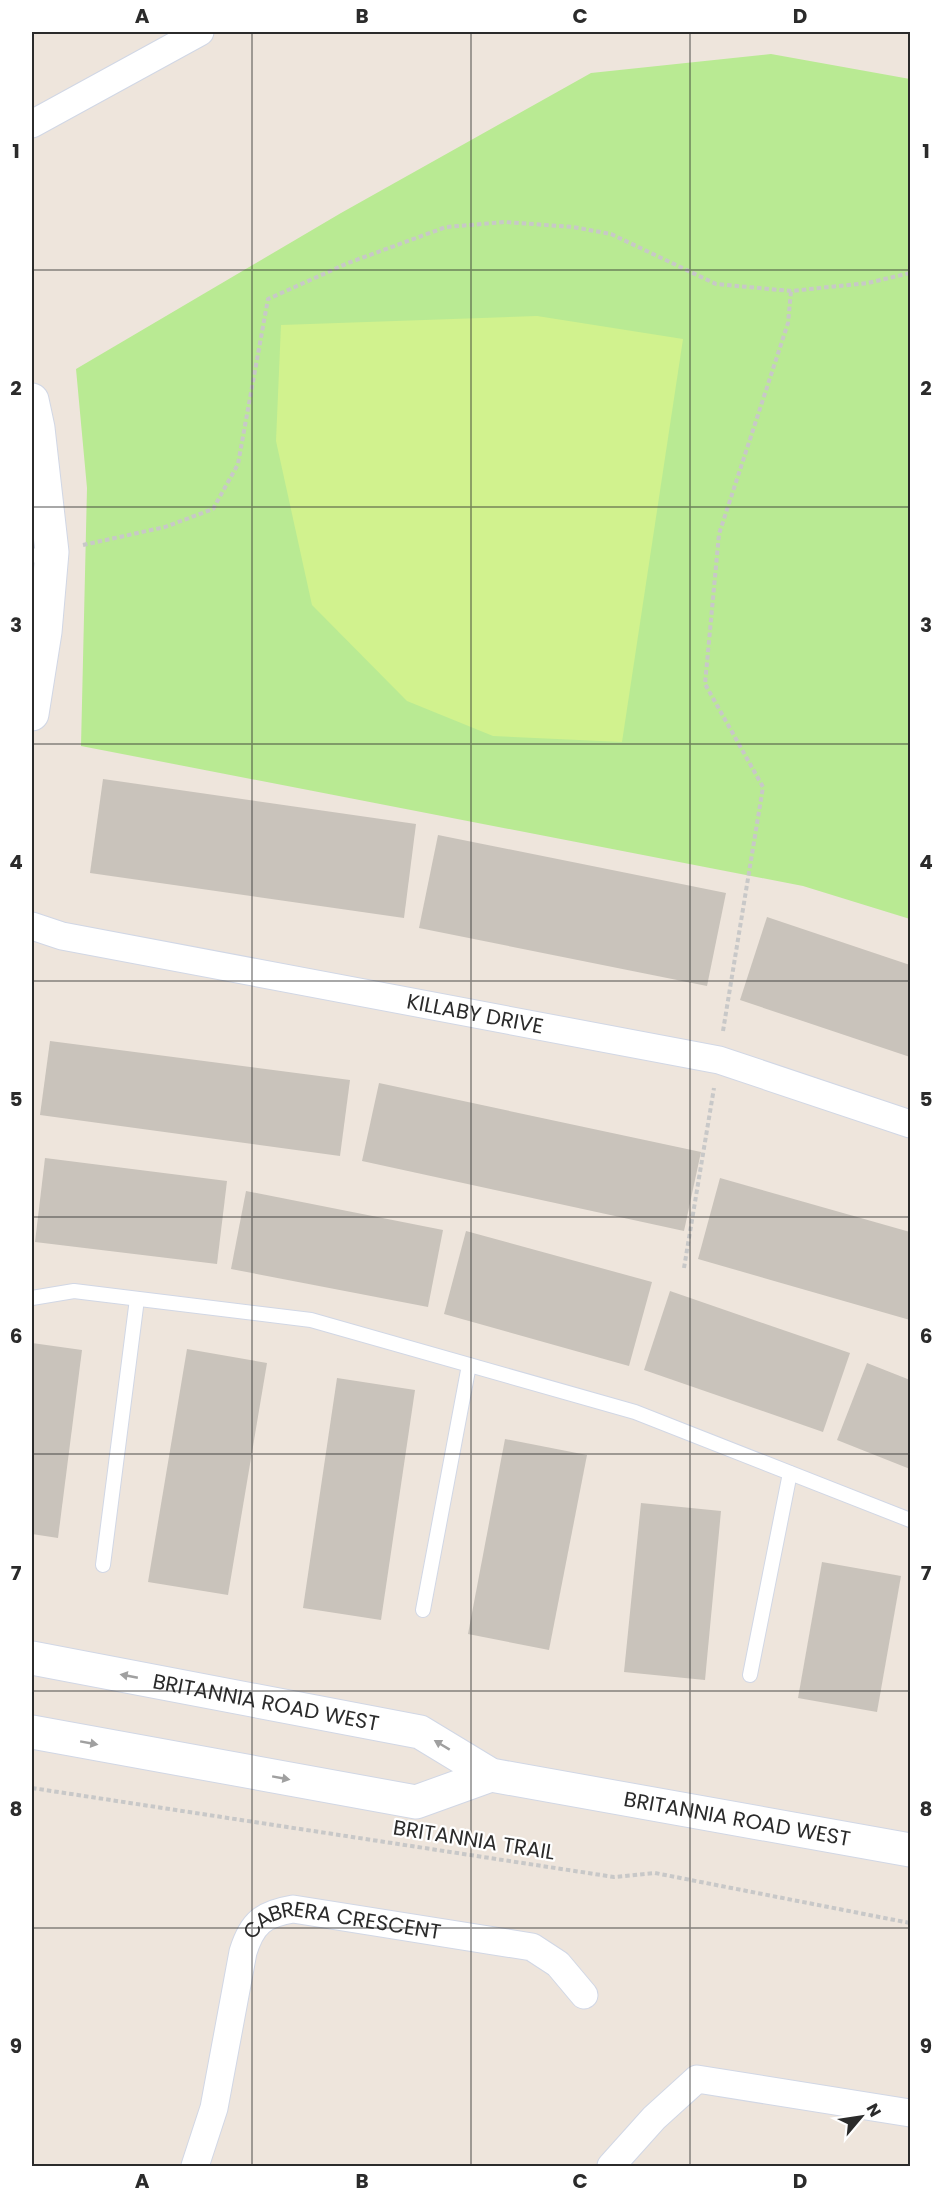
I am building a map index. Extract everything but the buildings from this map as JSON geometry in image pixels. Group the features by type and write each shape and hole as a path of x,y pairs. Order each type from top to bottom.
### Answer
{"main road":[{"path":"32,400 38,428 45,632 32,714"},
{"name":"BRITANNIA ROAD WEST","path":"32,1658 420,1732 491,1775 910,1850"},
{"name":"BRITANNIA ROAD WEST","path":"32,1732 416,1802 491,1775"}],"street":[{"path":"32,124 200,32"},
{"name":"KILLABY DRIVE","path":"32,926 63,936 718,1060 910,1124"},
{"name":"CABRERA CRESCENT","path":"195,2166 214,2108 243,1952 252,1929 264,1917 293,1909 532,1947 558,1964 584,1995"},
{"path":"611,2166 654,2118 697,2079 910,2113"}],"lane":[{"path":"32,1298 74,1292 311,1320 635,1412 910,1520"},
{"path":"103,1565 137,1299"},
{"path":"423,1610 469,1365"},
{"path":"750,1675 790,1473"}],"path":[{"path":"42,554 165,527 213,509 238,464 268,299 348,263 446,227 505,222 573,227 611,234 716,284 791,291 868,284 910,273"},
{"path":"684,1268 763,787 705,684 719,534 788,323 791,291"},
{"name":"BRITANNIA TRAIL","path":"32,1788 614,1876 655,1874 910,1923"}],"green space":[{"path":"771,54 910,79 910,919 803,886 81,746 87,488 76,369 341,213 591,73"},
{"path":"537,316 683,339 622,742 493,736 407,701 312,605 276,441 281,325"}]}
